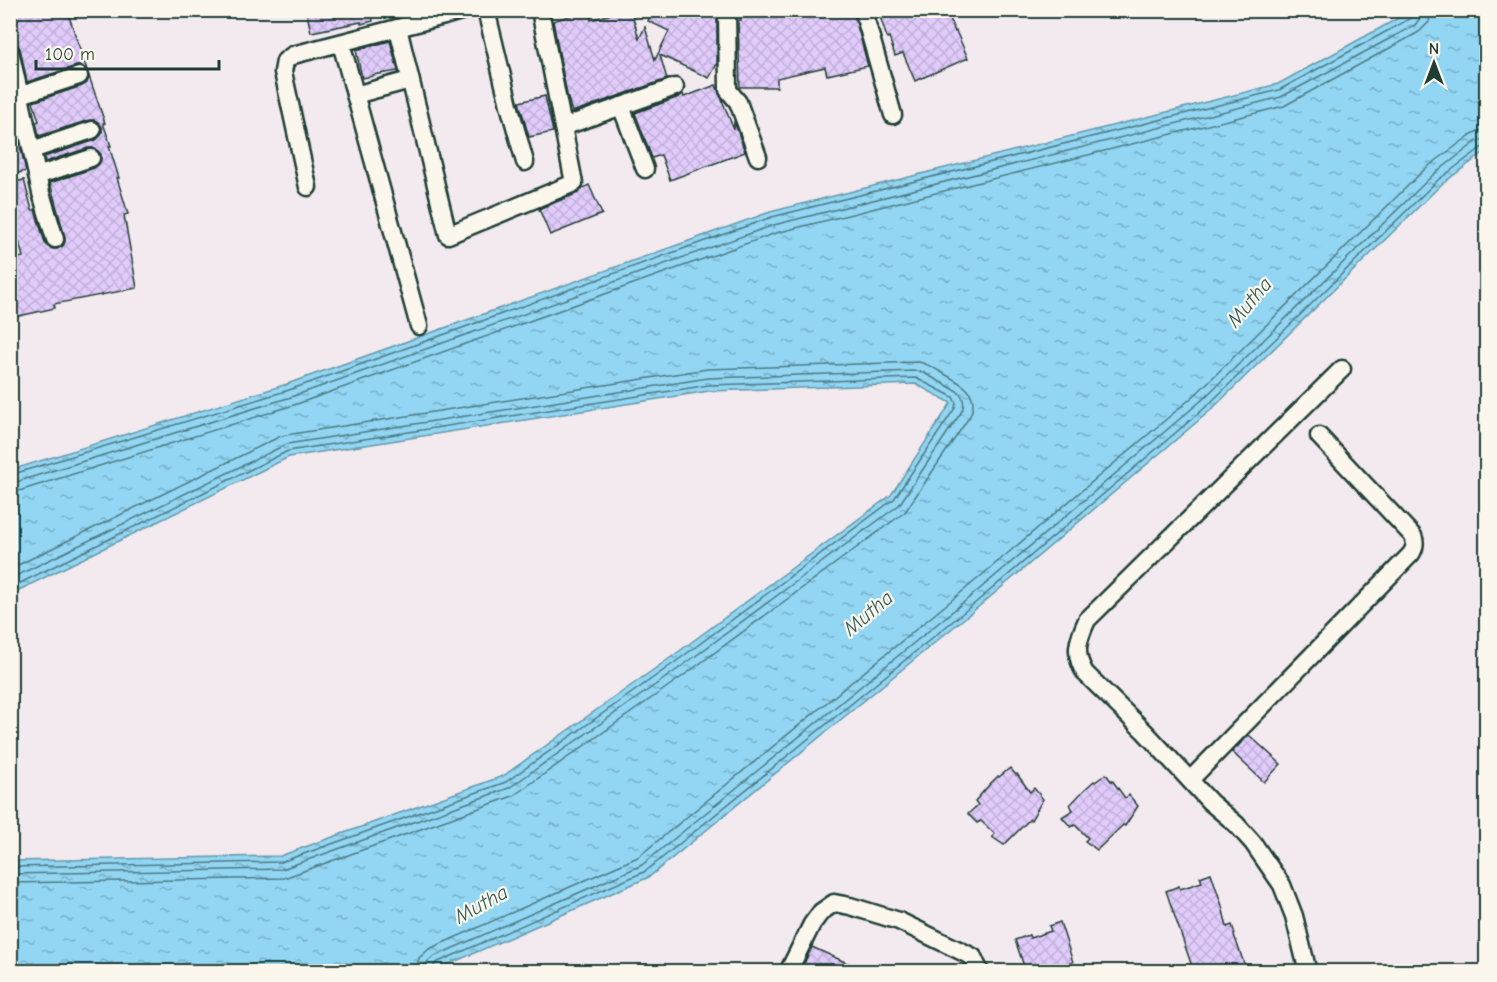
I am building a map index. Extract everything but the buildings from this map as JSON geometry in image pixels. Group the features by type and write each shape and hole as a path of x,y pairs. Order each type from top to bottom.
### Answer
{"street":[{"path":"308,187 283,72 285,61 293,56 398,28 444,13 465,10"},
{"path":"486,10 525,162"},
{"path":"398,28 448,235 574,183 540,10"},
{"path":"863,10 893,115"},
{"path":"729,11 728,90 738,102 758,157"},
{"path":"341,43 419,326"},
{"path":"10,51 41,193 55,239"},
{"path":"21,95 79,76"},
{"path":"355,95 410,80"},
{"path":"563,127 675,87"},
{"path":"621,106 645,168"},
{"path":"32,150 92,130"},
{"path":"37,176 91,158"},
{"path":"1308,972 1294,916 1282,885 1253,843 1085,674 1079,664 1077,651 1080,636 1088,620 1342,369"},
{"path":"1190,780 1414,550 1413,536 1319,436"},
{"path":"788,972 812,924 821,912 834,903 899,921 973,957 980,972"}],"water":[{"name":"Mutha","path":"1413,10 1486,11 1486,151 1442,184 1211,410 983,603 649,877 433,971 11,971 11,861 280,856 503,776 670,658 891,495 951,403 916,384 709,391 289,457 11,594 11,470 287,384 770,212 1278,84"}]}
